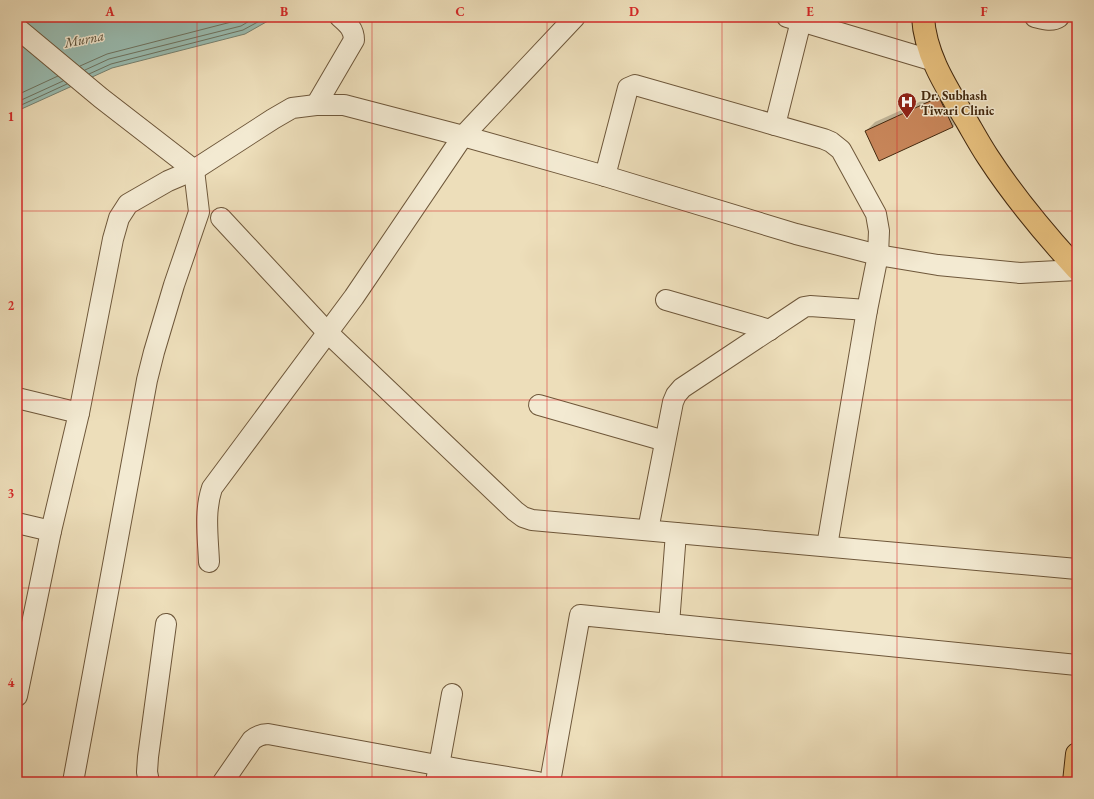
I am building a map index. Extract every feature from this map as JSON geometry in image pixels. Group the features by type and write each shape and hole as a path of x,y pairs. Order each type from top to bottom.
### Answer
{"main road":[{"path":"923,17 924,32 934,61 949,92 987,156 1046,236 1077,269"},
{"path":"1074,782 1077,754"}],"street":[{"path":"316,104 354,40 352,29 340,17"},
{"path":"209,562 207,510 208,499 212,488 354,296 463,136 574,17"},
{"path":"1035,17 1047,20 1057,19 1059,17"},
{"path":"775,125 794,19 934,61"},
{"path":"17,28 101,98 194,170 198,212 172,292 147,380 73,782"},
{"path":"605,176 628,88 635,85 824,138 841,150 876,214 879,231 878,255 867,310 828,546"},
{"path":"17,696 22,646 79,413 113,239 119,218 128,204 168,181 194,170 292,108 316,104 344,105 463,136 605,176 796,234 878,255 938,265 1020,273 1077,269"},
{"path":"221,218 327,332 515,512 523,517 532,520 1077,569"},
{"path":"666,300 770,330"},
{"path":"648,530 673,402 676,395 682,388 804,307 810,306 867,310"},
{"path":"17,398 79,413"},
{"path":"539,405 665,441"},
{"path":"17,523 51,531"},
{"path":"669,624 676,533"},
{"path":"550,782 580,615 1077,665"},
{"path":"149,782 148,757 166,624"},
{"path":"437,774 452,694"},
{"path":"223,782 252,740 262,734 268,734 437,774 538,782"}],"water":[{"name":"Murna","path":"17,17 275,17 245,34 112,68 17,111"}],"building":[{"path":"939,97 953,127 879,161 865,131"}],"place":[{"name":"Dr. Subhash Tiwari Clinic","path":"907,119"}]}
